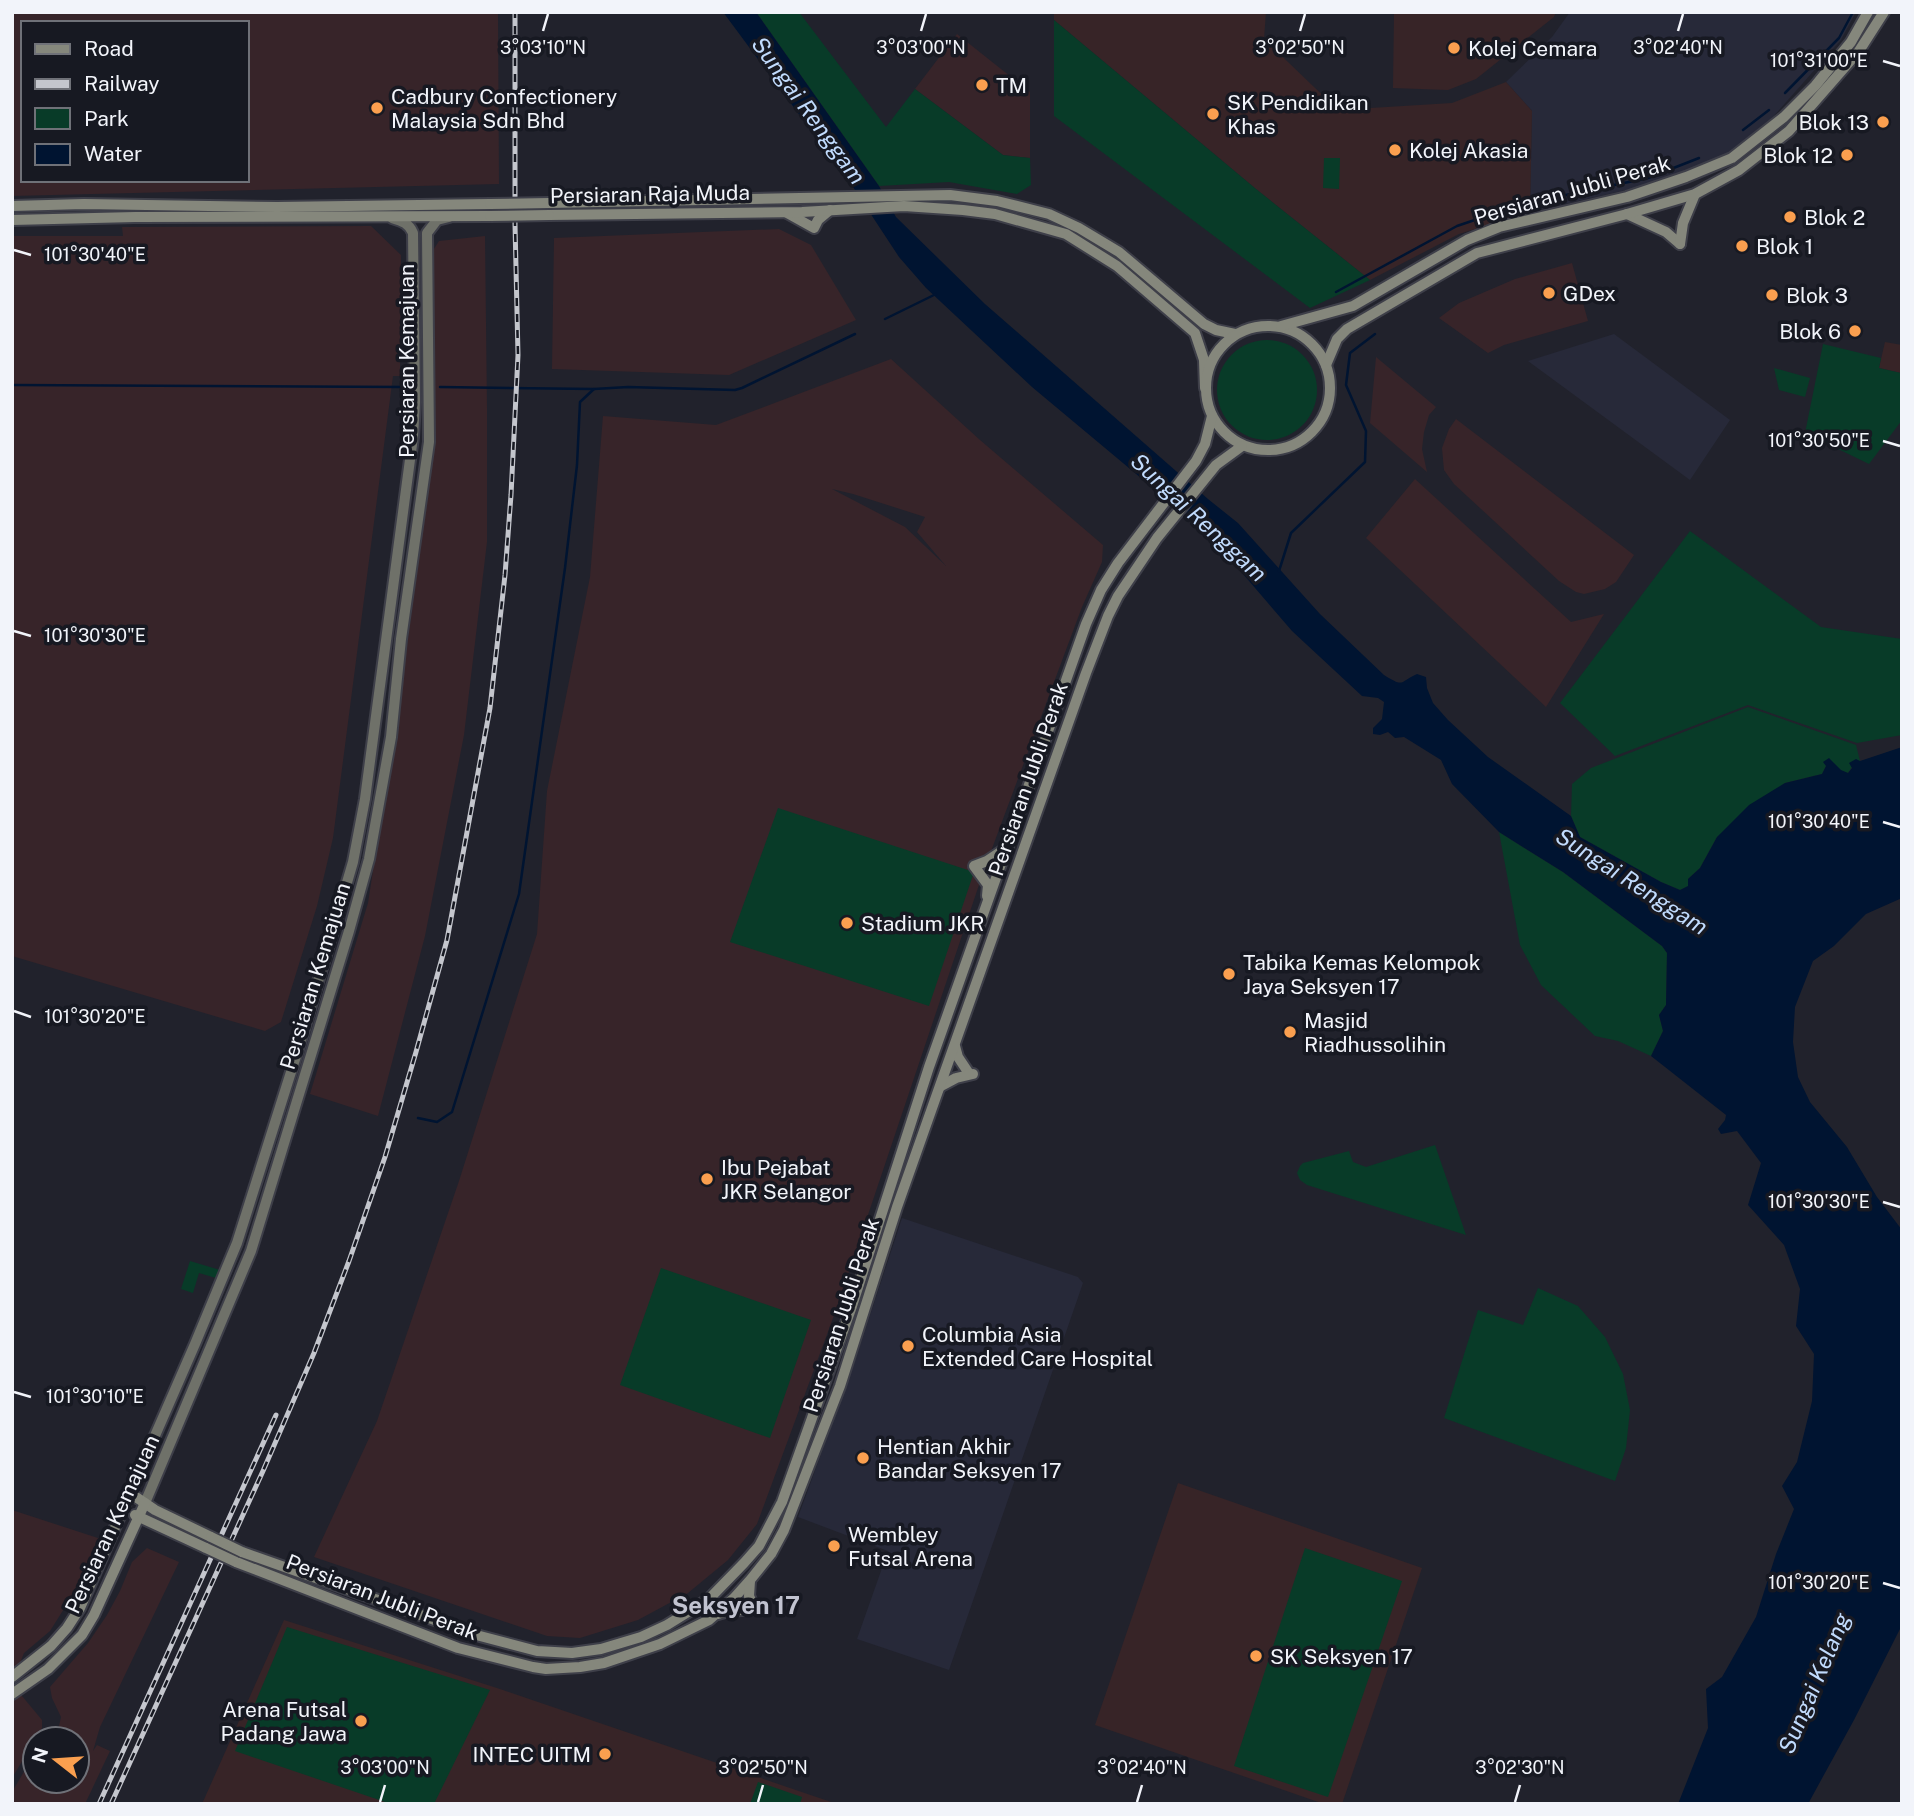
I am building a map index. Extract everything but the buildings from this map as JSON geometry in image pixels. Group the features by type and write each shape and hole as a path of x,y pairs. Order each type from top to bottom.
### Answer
{"main road":[{"name":"Persiaran Jubli Perak","path":"1281,326 1353,306 1466,240 1499,227 1627,197 1732,158 1784,117 1815,86 1851,42 1868,12"},
{"name":"Persiaran Jubli Perak","path":"1326,365 1337,339 1347,329 1477,253 1695,194 1739,170 1789,131 1859,51 1884,12"},
{"path":"1627,214 1666,232 1680,244 1683,223 1695,194"},
{"name":"Persiaran Raja Muda","path":"12,206 84,204 276,207 490,204 549,209 784,212 860,208 950,195 974,197 1049,214 1079,228 1119,252 1205,324 1216,330 1235,334"},
{"name":"Persiaran Raja Muda","path":"12,220 490,216 549,209 854,197 963,209 995,214 1066,234 1117,266 1195,333 1204,360 1205,388"},
{"path":"1627,197 1653,197 1666,203"},
{"path":"784,212 814,228 818,220 830,210"},
{"name":"Persiaran Kemajuan","path":"12,1677 51,1646 80,1608 195,1344 237,1243 297,1053 352,862 374,736 413,437 415,402 413,233 404,221 386,215"},
{"name":"Persiaran Kemajuan","path":"12,1694 48,1669 82,1635 94,1615 139,1518 251,1251 309,1065 369,859 391,737 401,639 429,442 427,233 437,220 455,215"},
{"path":"1265,325 1281,326 1300,334 1316,347 1326,365 1331,386 1328,407 1318,426 1303,440 1284,449 1263,451 1242,446 1224,434 1212,416 1205,388 1207,372 1213,357 1235,334 1265,325"},
{"name":"Persiaran Jubli Perak","path":"125,1507 139,1518 206,1548 480,1636 537,1651 572,1653 601,1649 641,1637 667,1625 709,1599 759,1546 782,1502 852,1306 929,1066 1086,624 1101,590 1118,563 1185,477 1205,444 1212,416"},
{"name":"Persiaran Jubli Perak","path":"130,1493 211,1537 239,1557 457,1648 546,1669 604,1663 660,1644 717,1615 771,1554 794,1507 840,1386 897,1207 1099,639 1118,596 1157,538 1198,485 1216,465 1242,446"},
{"path":"374,736 391,737"},
{"path":"987,906 988,885 974,866 988,861 1008,847"},
{"path":"941,1086 970,1073 958,1057 955,1046"},
{"path":"929,1066 948,1064"},
{"path":"717,1615 728,1611 755,1609 749,1596 751,1579"},
{"path":"709,1599 718,1596 734,1598"},
{"path":"480,1636 484,1646 498,1659"}],"shaded area":[{"path":"12,12 498,12 499,184 12,196"},
{"name":"Kolej Akasia","path":"1054,12 1266,12 1264,39 1338,110 1452,103 1506,82 1532,111 1530,212 1459,234 1370,280 1256,189 1054,20"},
{"name":"Kolej Cemara","path":"1394,12 1556,12 1554,17 1476,79 1448,90 1393,88"},
{"path":"1570,12 1856,12 1841,40 1773,117 1726,155 1683,173 1635,188 1530,212 1532,111 1506,82 1552,37"},
{"path":"957,34 1030,92 1030,158 1003,155 915,89"},
{"path":"371,226 401,255 400,376 393,376 333,838 317,906 281,1022 265,1031 12,956 12,236 123,236 122,227"},
{"path":"779,229 811,245 856,320 729,375 552,369 554,238"},
{"path":"485,236 487,542 464,735 425,936 378,1116 310,1094 368,903 403,676 435,436 432,252 439,241"},
{"path":"1572,263 1588,321 1504,345 1488,353 1439,318 1459,303 1515,279"},
{"path":"1614,334 1730,420 1690,480 1528,361"},
{"path":"1885,342 1902,345 1901,373 1879,368"},
{"path":"1376,357 1436,407 1429,415 1424,432 1422,449 1427,472 1370,423"},
{"path":"891,359 980,440 1103,545 1102,562 1082,607 984,870 836,1310 757,1524 728,1560 688,1593 638,1620 580,1638 547,1636 314,1557 377,1421 459,1181 537,934 547,791 590,577 603,416 716,425","holes":["832,489 925,517 917,532 946,566 905,527"]},
{"path":"1456,419 1634,555 1616,582 1605,589 1584,594 1576,592 1559,581 1454,484 1444,470 1442,448"},
{"path":"1415,479 1571,622 1604,614 1546,707 1366,538"},
{"path":"902,1218 1078,1277 1083,1283 949,1670 857,1639 888,1551 798,1517 854,1364"},
{"name":"SK Seksyen 17","path":"1178,1483 1422,1568 1342,1804 1324,1804 1095,1725"},
{"path":"12,1510 101,1539 72,1596 50,1631 24,1653 12,1683"},
{"path":"147,1548 179,1562 100,1727 93,1751 97,1745 110,1751 91,1791 91,1725 59,1725 61,1717 50,1687 88,1643 107,1615 132,1562"},
{"path":"284,1620 500,1689 837,1804 202,1804"},
{"path":"12,1684 42,1720 42,1725 21,1725 21,1763 12,1778"},
{"path":"21,1777 21,1795 89,1795 85,1804 12,1804 12,1792"}],"green space":[{"path":"756,12 799,12 886,127 915,89 1003,155 1030,158 1031,185 1017,194 949,182 879,186"},
{"path":"1054,20 1256,189 1370,280 1310,308 1054,116"},
{"path":"1324,158 1340,158 1339,189 1323,188"},
{"path":"1267,340 1295,348 1309,362 1317,390 1309,418 1295,432 1267,440 1239,432 1225,418 1217,390 1225,362 1239,348"},
{"path":"1823,344 1881,358 1879,368 1901,373 1902,370 1902,420 1869,464 1805,433"},
{"path":"1774,368 1810,378 1805,397 1779,390"},
{"path":"1690,531 1821,627 1902,639 1902,735 1857,743 1748,705 1615,756 1560,703"},
{"path":"1748,707 1856,745 1860,761 1850,764 1852,767 1848,773 1826,766 1822,774 1785,783 1717,837 1700,868 1688,879 1689,886 1680,890 1580,837 1571,816 1572,784 1591,768"},
{"name":"Stadium JKR","path":"778,808 974,872 929,1006 730,942"},
{"path":"1499,832 1563,872 1662,946 1667,953 1666,1005 1659,1015 1663,1031 1651,1056 1618,1041 1595,1036 1541,985 1520,945"},
{"path":"1435,1145 1466,1235 1307,1185 1300,1180 1297,1173 1303,1163 1349,1151 1353,1162 1366,1167"},
{"path":"190,1261 220,1270 216,1278 199,1273 193,1293 181,1289"},
{"path":"661,1268 811,1320 770,1438 620,1385"},
{"path":"1538,1288 1578,1306 1605,1337 1623,1374 1630,1410 1626,1448 1615,1481 1444,1418 1478,1310 1523,1325"},
{"path":"1305,1548 1402,1581 1328,1797 1234,1766"},
{"path":"287,1627 490,1690 434,1804 391,1804 235,1751"},
{"path":"758,1782 802,1797 800,1804 750,1804"}],"water":[{"path":"723,12 756,12 879,186 896,217 985,304 1238,523 1320,614 1384,675 1399,683 1417,674 1426,677 1433,703 1448,720 1488,757 1571,816 1580,837 1680,890 1688,886 1688,879 1700,868 1717,837 1749,805 1785,783 1822,774 1826,766 1823,762 1829,758 1848,773 1852,768 1849,763 1856,759 1860,761 1902,747 1902,898 1866,914 1834,946 1813,961 1795,1007 1793,1042 1798,1077 1810,1102 1847,1147 1877,1197 1902,1230 1902,1625 1808,1804 1678,1804 1708,1728 1706,1689 1722,1677 1756,1617 1794,1509 1782,1486 1797,1462 1812,1401 1814,1354 1796,1326 1800,1289 1784,1245 1748,1205 1761,1163 1737,1131 1721,1134 1718,1129 1726,1115 1651,1056 1663,1031 1659,1015 1666,1005 1667,953 1662,946 1563,872 1499,832 1452,784 1441,760 1404,737 1395,738 1388,732 1373,734 1373,728 1382,719 1384,702 1378,698 1362,696 1292,631 1219,546 1032,387 926,288 899,257 853,187"}],"waterway":[{"path":"1785,93 1839,38 1853,12"},
{"path":"1743,130 1769,110"},
{"path":"1561,196 1648,178 1699,158"},
{"path":"1336,292 1457,226 1519,205"},
{"path":"885,319 936,294"},
{"path":"440,387 735,390 855,334"},
{"name":"Sungai Renggam","path":"1279,571 1291,533 1365,462 1366,431 1346,385 1350,353 1375,334"},
{"path":"12,385 405,387"},
{"path":"418,1118 437,1122 452,1112 519,894 565,568 577,465 580,402 594,389"}],"railway":[{"path":"111,1804 314,1353 385,1157 447,940 490,708 511,495 518,355 515,12"},
{"path":"99,1804 276,1415"}],"place":[{"name":"Kolej Cemara","path":"1454,48"},
{"name":"TM","path":"982,85"},
{"name":"Cadbury Confectionery Malaysia Sdn Bhd","path":"377,108"},
{"name":"SK Pendidikan Khas","path":"1213,114"},
{"name":"Blok 13","path":"1883,122"},
{"name":"Kolej Akasia","path":"1395,150"},
{"name":"Blok 12","path":"1847,155"},
{"name":"Blok 2","path":"1790,217"},
{"name":"Blok 1","path":"1742,246"},
{"name":"GDex","path":"1549,293"},
{"name":"Blok 3","path":"1772,295"},
{"name":"Blok 6","path":"1855,331"},
{"name":"Stadium JKR","path":"847,923"},
{"name":"Tabika Kemas Kelompok Jaya Seksyen 17","path":"1229,974"},
{"name":"Masjid Riadhussolihin","path":"1290,1032"},
{"name":"Ibu Pejabat JKR Selangor","path":"707,1179"},
{"name":"Columbia Asia Extended Care Hospital","path":"908,1346"},
{"name":"Hentian Akhir Bandar Seksyen 17","path":"863,1458"},
{"name":"Wembley Futsal Arena","path":"834,1546"},
{"name":"SK Seksyen 17","path":"1256,1656"},
{"name":"Arena Futsal Padang Jawa","path":"361,1721"},
{"name":"INTEC UITM","path":"605,1754"}],"district":[{"name":"Seksyen 17","path":"736,1605"}],"water label":[{"name":"Sungai Kelang","path":"1814,1683"}]}
